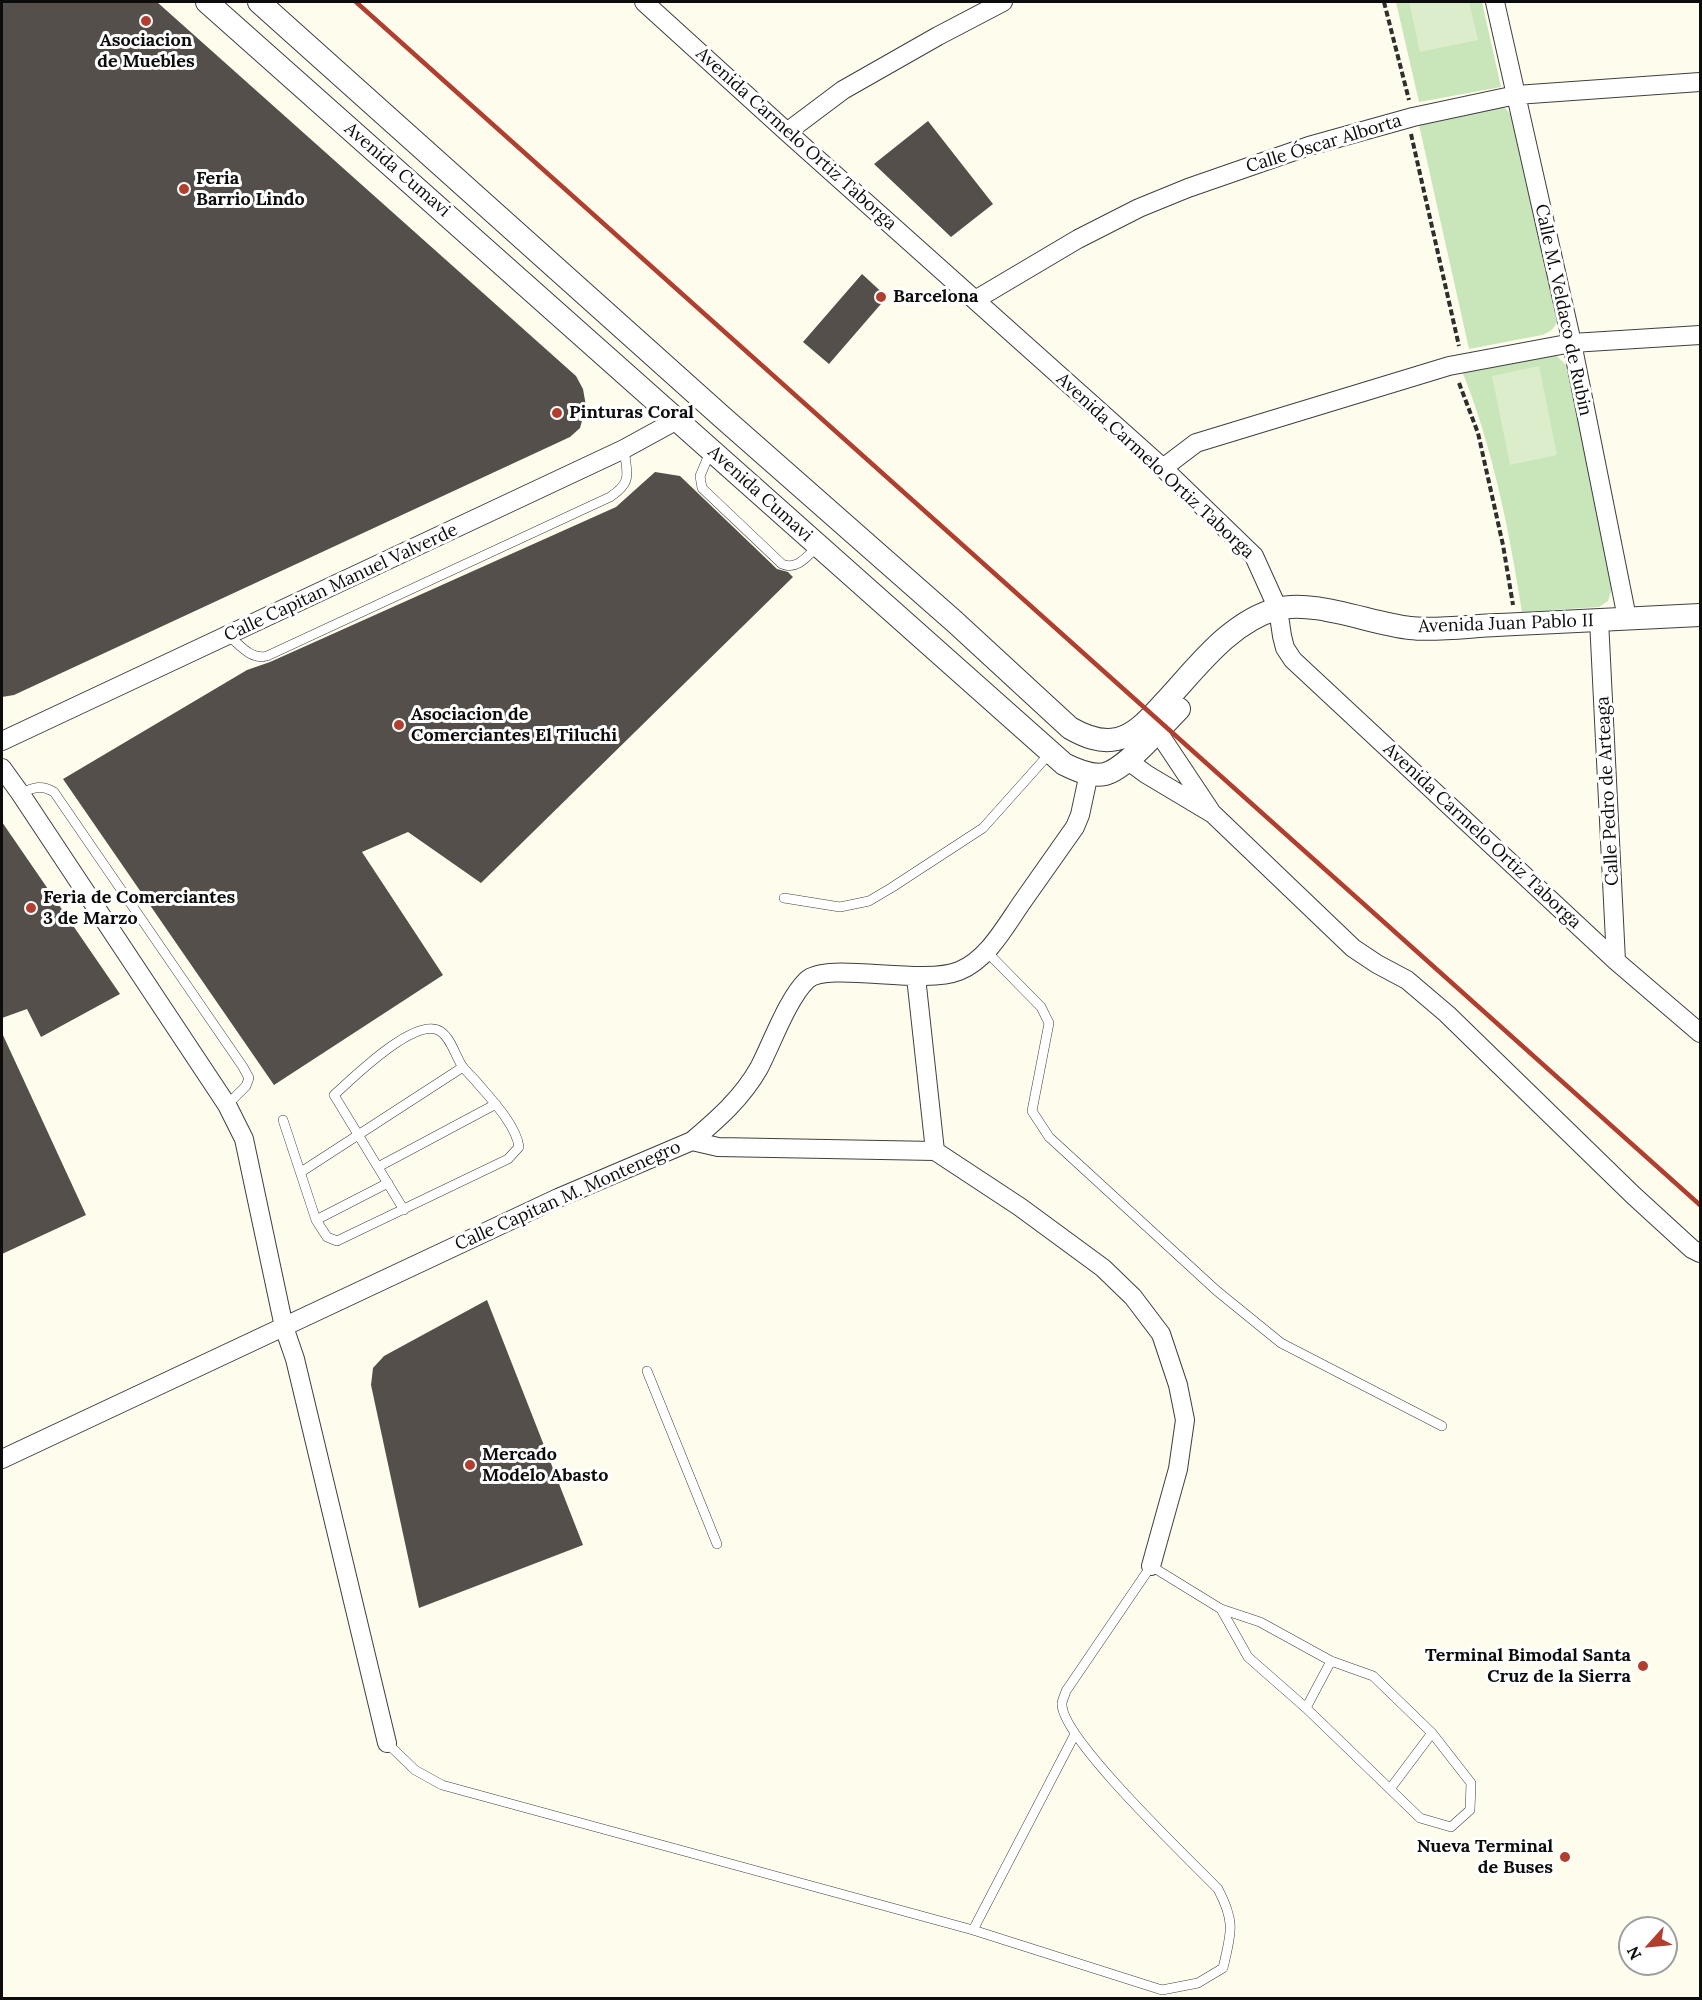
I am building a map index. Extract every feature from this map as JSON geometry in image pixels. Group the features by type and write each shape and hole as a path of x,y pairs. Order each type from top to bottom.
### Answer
{"street":[{"name":"Avenida Cumavi","path":"207,2 1050,753 1064,764 1089,773"},
{"name":"Avenida Cumavi","path":"259,2 721,416 955,621 1070,728 1085,736 1103,740 1117,739 1133,733 1230,634 1278,609"},
{"name":"Avenida Carmelo Ortiz Taborga","path":"644,2 1163,468 1254,556 1270,587 1278,609 1285,648 1293,660 1616,961 1701,1034"},
{"path":"787,132 843,90 1003,2"},
{"name":"Calle M. Veldaco de Rubin","path":"1495,2 1572,343 1627,618"},
{"name":"Calle Óscar Alborta","path":"975,300 1078,239 1139,208 1188,188 1309,146 1411,118 1516,95 1701,82"},
{"path":"498,259 518,234"},
{"path":"1163,468 1196,443 1456,365 1572,343 1701,335"},
{"name":"Calle Capitan Manuel Valverde","path":"2,741 624,449 677,420"},
{"name":"Avenida Juan Pablo II","path":"1278,609 1294,607 1334,612 1412,628 1701,615"},
{"path":"692,1141 725,1113 741,1095 758,1069 788,1007 806,981 817,974 835,972 916,977 958,971 986,951 1075,827 1080,815 1089,773 1104,774 1114,770 1158,732 1240,644 1255,619"},
{"name":"Calle Pedro de Arteaga","path":"1599,620 1616,961"},
{"path":"933,648 955,621"},
{"path":"1158,732 1213,814 1353,948 1407,980 1447,1014 1633,1195 1692,1249 1701,1253"},
{"path":"1127,760 1213,814"},
{"path":"2,768 226,1105 244,1139 284,1327 295,1359 387,1743"},
{"path":"916,977 935,1151 1020,1207 1103,1268 1133,1297 1161,1334 1178,1385 1185,1420 1178,1469 1150,1566"},
{"name":"Calle Capitan M. Montenegro","path":"2,1459 558,1198 692,1141 718,1147 935,1151"}],"lane":[{"path":"229,636 253,656 260,658 267,656 610,497 622,489 628,478 624,449"},
{"path":"711,450 700,476 702,488 783,564 789,567 796,566 818,546"},
{"path":"784,898 840,907 869,901 983,828 1050,753"},
{"path":"20,793 37,787 46,787 54,792 243,1067 249,1078 246,1086 226,1105"},
{"path":"986,951 1041,1007 1049,1023 1032,1111 1049,1137 1217,1291 1281,1343 1442,1426"},
{"path":"283,1120 316,1220 327,1237 337,1241 404,1210 508,1159 519,1147 518,1138 496,1104 463,1066 449,1041 440,1031 430,1029 415,1033 378,1055 334,1095 404,1210"},
{"path":"301,1172 463,1066"},
{"path":"378,1167 496,1104"},
{"path":"316,1220 388,1183"},
{"path":"647,1371 717,1544"},
{"path":"387,1743 416,1770 442,1785 973,1930 1162,1990 1198,1983 1223,1968 1232,1932 1228,1908 1218,1889 1102,1769 1067,1721 1062,1704 1066,1691 1150,1566 1221,1609 1260,1622 1331,1661 1373,1676 1432,1733 1471,1783 1470,1810 1451,1827 1420,1818 1306,1708 1248,1657 1221,1609"},
{"path":"1306,1708 1331,1661"},
{"path":"1390,1789 1432,1733"},
{"path":"973,1930 1075,1734"}],"path":[{"path":"1384,2 1411,118 1456,365 1461,387 1478,433 1503,545 1515,624"}],"green space":[{"path":"1396,2 1482,2 1501,87 1419,102"},
{"path":"1409,2 1469,2 1478,40 1420,52"},
{"path":"1504,107 1514,118 1558,319 1552,329 1542,335 1469,349 1419,125"},
{"path":"1556,355 1565,364 1568,372 1613,586 1608,601 1599,607 1522,612 1499,490 1483,430 1462,371"},
{"path":"1539,366 1557,455 1510,465 1492,376"}],"building":[{"name":"Feria Barrio Lindo","path":"2,2 157,2 576,376 583,389 586,406 580,428 570,437 14,695 2,697"},
{"path":"928,121 993,204 951,237 874,164"},
{"path":"862,274 887,297 829,364 803,342"},
{"name":"Asociacion de Comerciantes El Tiluchi","path":"655,472 680,476 777,569 788,572 793,577 481,883 408,832 362,852 443,975 274,1085 63,779 247,670 270,662 616,507"},
{"name":"Feria de Comerciantes 3 de Marzo","path":"2,822 120,994 41,1037 27,1009 2,1018"},
{"path":"2,1033 86,1215 2,1254"},
{"name":"Mercado Modelo Abasto","path":"487,1300 583,1545 419,1608 371,1385 373,1368 384,1356"}],"railway":[{"path":"356,2 1700,1205"}],"place":[{"name":"Asociacion de Muebles","path":"146,21"},
{"name":"Feria Barrio Lindo","path":"184,189"},
{"name":"Barcelona","path":"881,297"},
{"name":"Pinturas Coral","path":"557,413"},
{"name":"Asociacion de Comerciantes El Tiluchi","path":"399,725"},
{"name":"Feria de Comerciantes 3 de Marzo","path":"31,908"},
{"name":"Mercado Modelo Abasto","path":"470,1465"},
{"name":"Terminal Bimodal Santa Cruz de la Sierra","path":"1643,1666"},
{"name":"Nueva Terminal de Buses","path":"1565,1857"}]}
